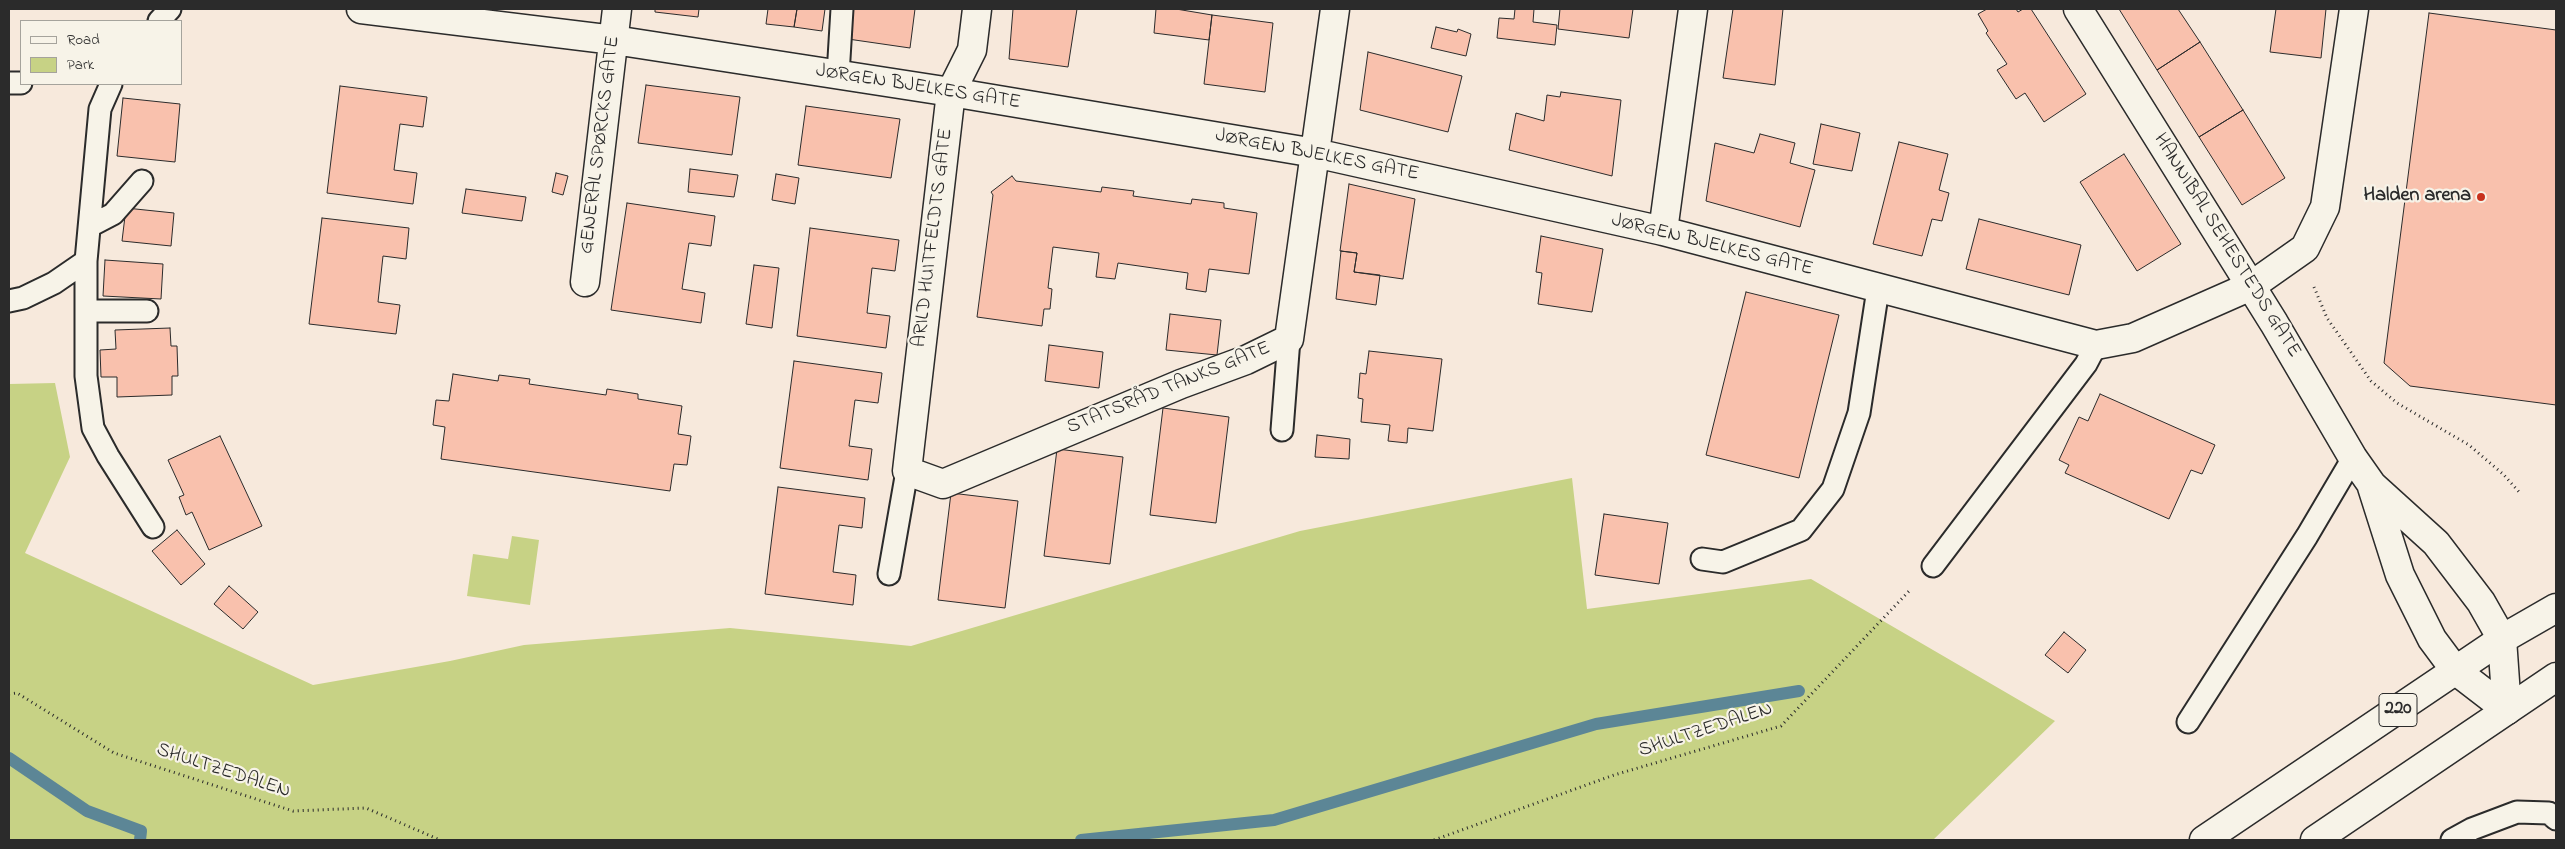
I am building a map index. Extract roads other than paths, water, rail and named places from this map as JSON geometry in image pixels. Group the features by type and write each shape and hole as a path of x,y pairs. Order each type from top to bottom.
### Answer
{"street":[{"name":"JØRGEN BJELKES GATE","path":"361,9 614,40 951,92 1315,153 1663,231 2096,345 2133,338 2251,286 2305,248 2324,207 2354,9"},
{"name":"GENERAL SPØRCKS GATE","path":"585,282 617,9"},
{"name":"ARILD HUITFELDTS GATE","path":"907,471 951,92 972,50 977,9"},
{"name":"STATSRÅD TANKS GATE","path":"907,471 943,484 1181,384 1246,360 1289,339 1335,9"},
{"path":"1663,231 1693,9"},
{"name":"HANNIBAL SEHESTEDS GATE","path":"2078,9 2251,286 2353,458 2372,485 2436,543 2481,602 2502,639 2507,710"},
{"name":"HANNIBAL SEHESTEDS GATE","path":"2372,485 2400,574 2432,639 2456,670 2507,710"},
{"name":"220","path":"2204,840 2502,639 2556,608"},
{"path":"2315,840 2556,677"}],"lane":[{"path":"160,20 170,9"},
{"path":"838,75 842,9"},
{"path":"111,85 100,109 86,261 86,376 93,428 108,456 154,527"},
{"path":"90,226 113,214 142,181"},
{"path":"9,301 23,298 54,283 86,261"},
{"path":"1702,559 1723,562 1800,530 1833,489 1859,413 1878,289"},
{"path":"86,311 147,311"},
{"path":"1282,430 1289,339"},
{"path":"1933,566 2086,364 2096,345"},
{"path":"2188,722 2307,536 2353,458"},
{"path":"890,574 907,471"},
{"path":"2452,840 2476,835 2517,812 2549,813 2556,819"}],"waterway":[{"path":"1081,840 1274,820 1596,724 1799,691"},
{"path":"9,758 87,811 141,831 140,840"}],"place":[{"name":"Halden arena","path":"2481,197"}]}
